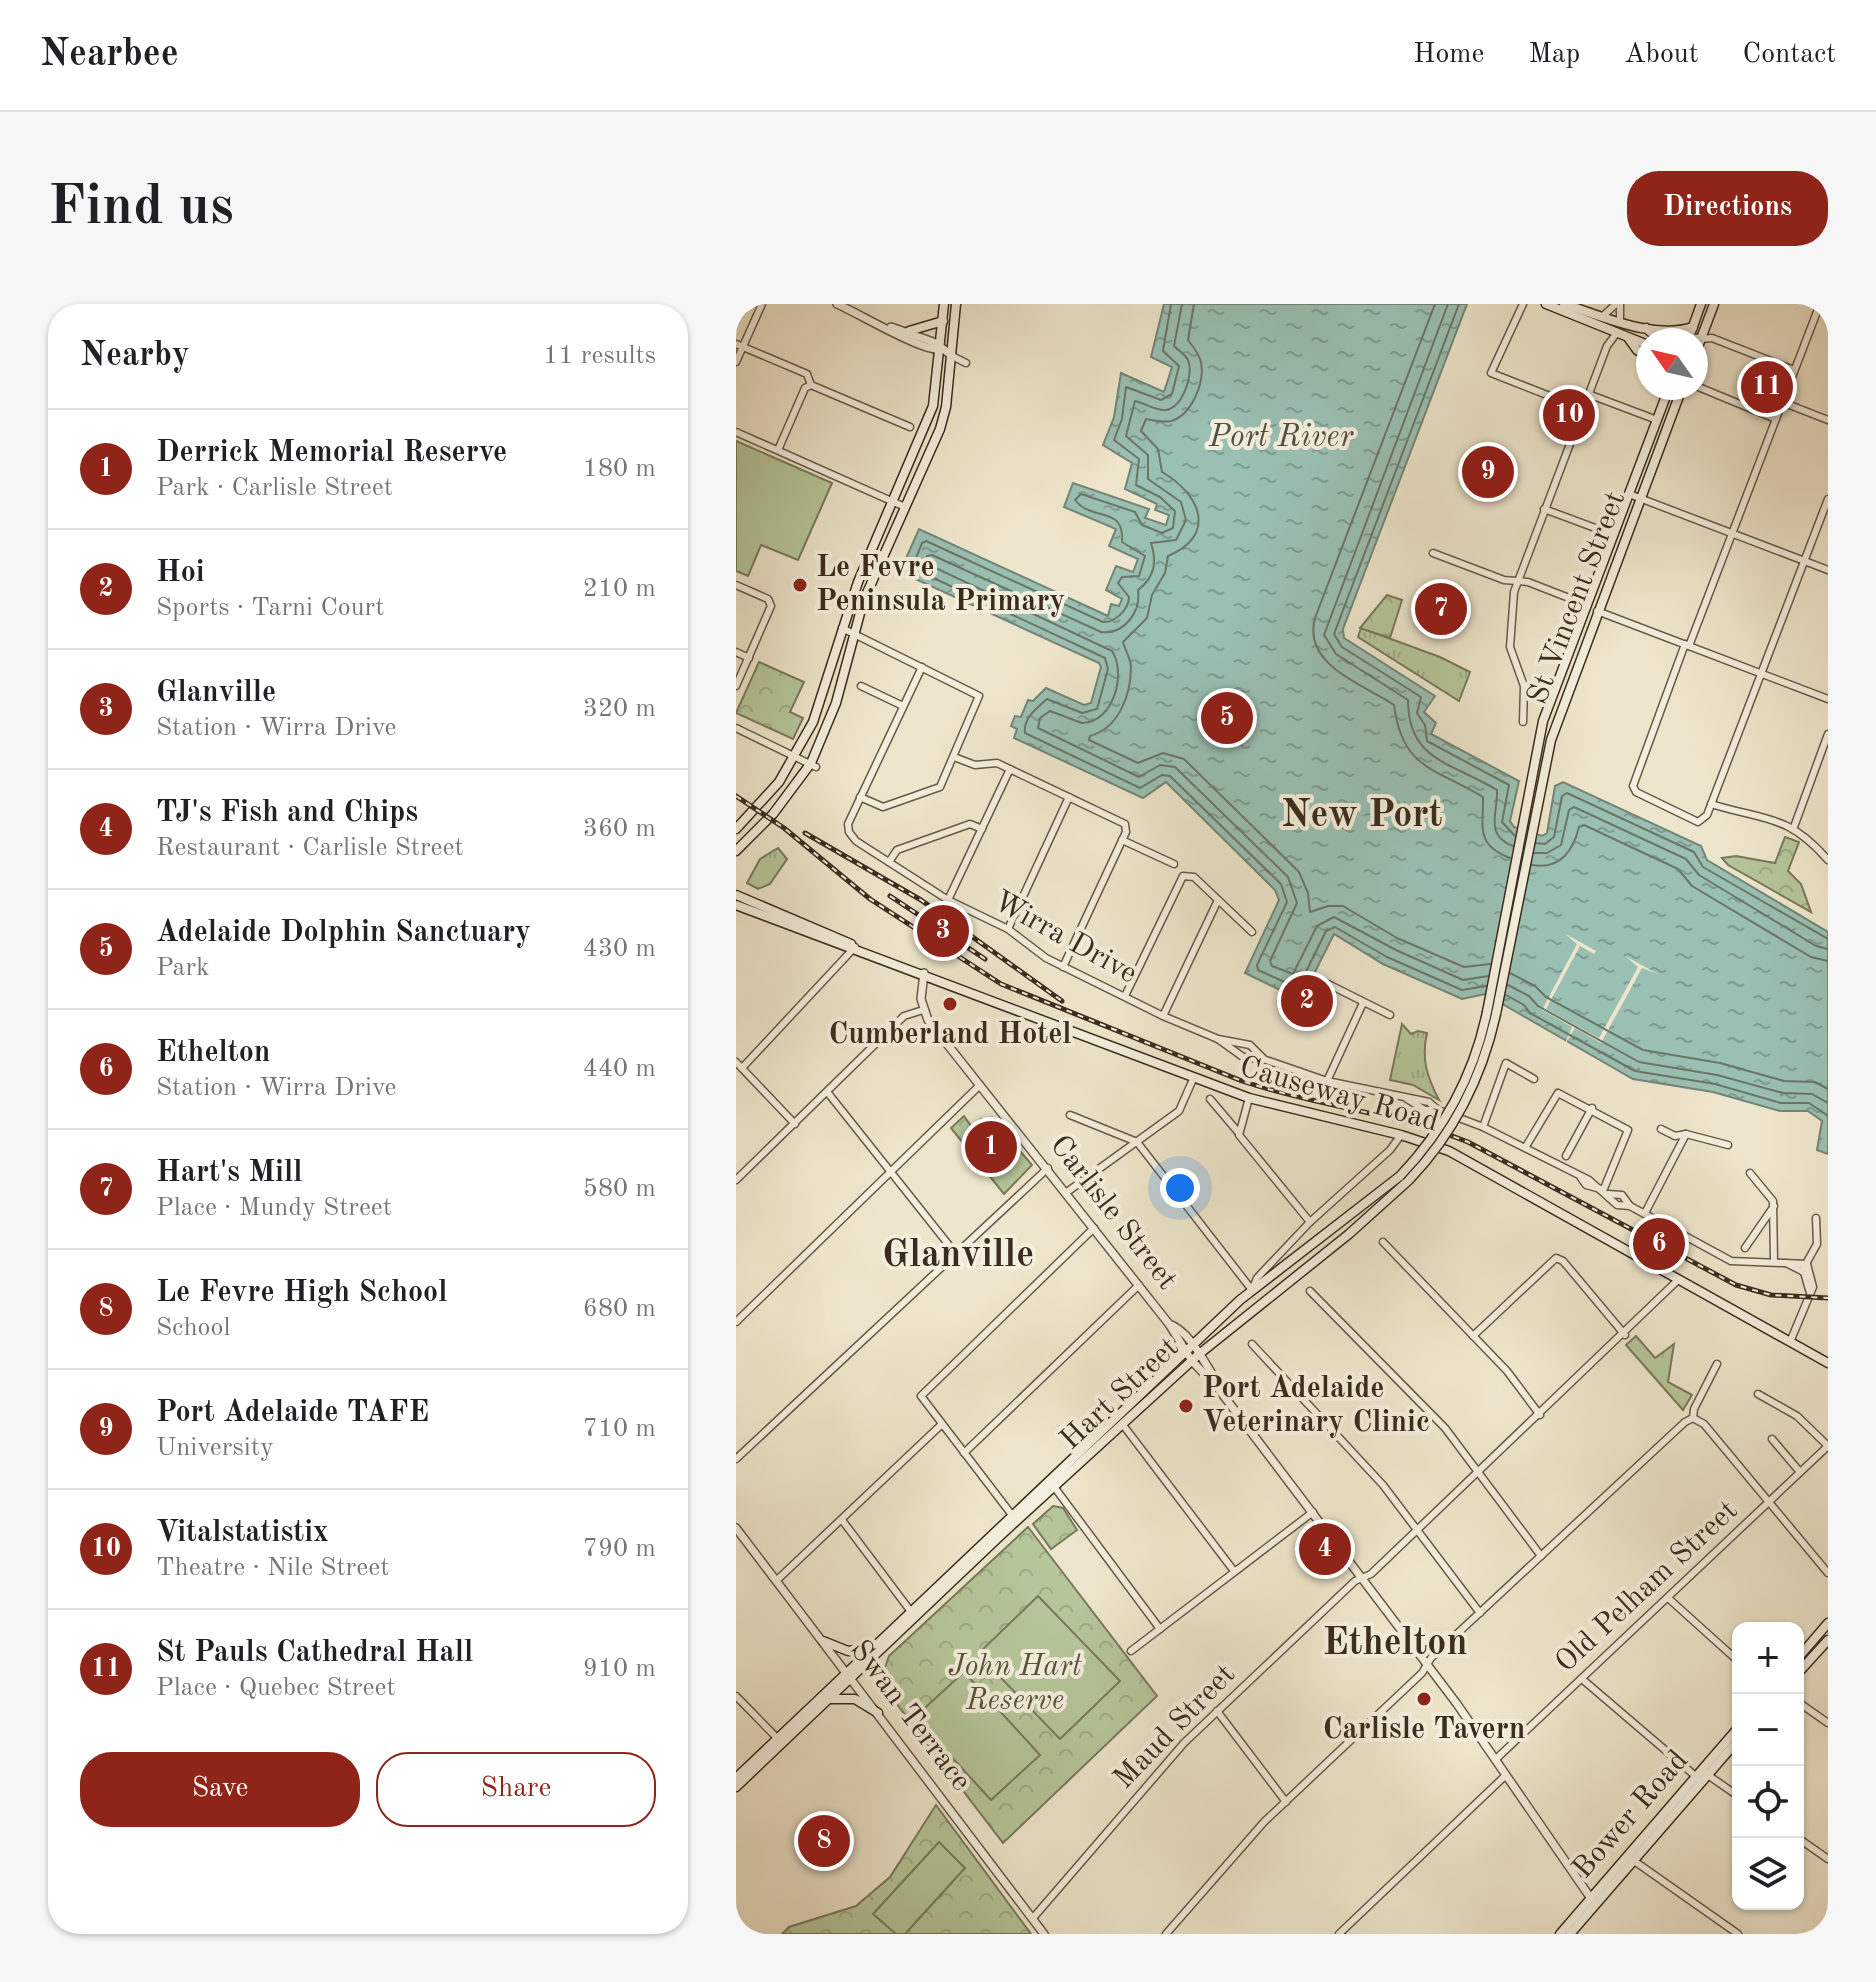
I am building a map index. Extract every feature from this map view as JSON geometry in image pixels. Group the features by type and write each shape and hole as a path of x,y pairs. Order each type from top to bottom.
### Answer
{"main road":[{"path":"736,829 761,805 797,755 813,722 842,628 933,406 944,304"},
{"path":"737,851 814,765 836,703 853,633 940,429 952,356 956,304"},
{"path":"1564,304 1646,328"},
{"path":"1690,328 1693,327 1701,304"},
{"path":"1704,328 1714,304"},
{"path":"1548,306 1636,341"},
{"path":"909,331 943,321"},
{"path":"1629,338 1636,348"},
{"name":"St Vincent Street","path":"1492,1013 1521,826 1543,721 1664,400"},
{"name":"St Vincent Street","path":"1492,1013 1551,740 1678,400"},
{"path":"1587,605 1597,611"},
{"name":"Causeway Road","path":"737,896 840,937 855,947 1249,1098 1401,1135 1449,1151 1828,1363"},
{"name":"Hart Street","path":"1051,1483 1123,1425 1195,1358 1349,1234 1404,1178 1453,1105 1471,1069 1492,1013"},
{"name":"Hart Street","path":"736,1787 1188,1348 1252,1290 1404,1178"},
{"name":"Hart Street","path":"736,1778 831,1699 871,1648 912,1613"},
{"path":"1804,1651 1828,1623"},
{"path":"1804,1666 1828,1640"},
{"path":"823,1641 848,1651 871,1648"},
{"path":"831,1699 855,1699 878,1713"},
{"name":"Bower Road","path":"1702,1776 1732,1736"},
{"name":"Bower Road","path":"1570,1934 1630,1858 1732,1746"},
{"name":"Bower Road","path":"1560,1934 1593,1902"}],"street":[{"path":"736,362 740,345 762,304"},
{"path":"837,304 885,325 905,338 933,350 940,349"},
{"path":"1523,304 1491,373 1583,409"},
{"path":"1603,316 1618,304"},
{"path":"1618,304 1620,321"},
{"path":"1820,304 1634,780 1636,792 1692,821 1704,820 1828,499"},
{"path":"885,325 936,343 940,349 966,363"},
{"path":"1606,330 1607,346"},
{"path":"1523,722 1524,686 1510,647 1517,582 1607,346 1616,334"},
{"path":"1708,339 1794,370"},
{"path":"740,345 807,374 811,385 910,427"},
{"path":"778,450 805,388 811,385"},
{"path":"1708,391 1776,419"},
{"path":"1588,394 1657,420"},
{"path":"1782,402 1828,420"},
{"path":"736,432 905,507"},
{"path":"1629,494 1828,570"},
{"path":"1544,509 1614,535"},
{"path":"1433,553 1504,580 1587,605"},
{"path":"736,585 771,602 736,686"},
{"path":"1597,611 1828,699"},
{"path":"842,628 979,696 937,789 883,807 860,797"},
{"path":"736,652 749,658"},
{"name":"Wirra Drive","path":"922,667 848,824 849,832 856,841 948,900 1008,929 1063,967 1218,1039 1250,1045 1266,1060"},
{"path":"861,686 903,706"},
{"path":"736,728 814,765"},
{"path":"1794,827 1828,734"},
{"path":"954,757 975,765 987,762 1010,769 1125,824 1122,840 1063,967"},
{"path":"948,900 1010,769"},
{"path":"1008,929 1069,797"},
{"path":"1711,804 1794,827 1816,844 1828,860"},
{"path":"889,862 897,850 970,824 982,829"},
{"path":"1122,840 1174,864"},
{"path":"1125,996 1183,876 1194,877 1252,932"},
{"path":"1163,1016 1218,900"},
{"path":"742,1068 855,947"},
{"path":"736,1180 901,1023 904,1016 923,1010 924,973"},
{"path":"1324,982 1390,1015"},
{"path":"1327,1081 1363,1003"},
{"name":"Carlisle Street","path":"923,1010 1169,1324 1177,1326 1195,1358 1217,1382 1217,1387 1496,1759 1593,1902"},
{"name":"Wirra Drive","path":"1218,1039 1243,1057 1266,1060 1327,1081 1407,1099 1425,1110 1438,1110 1483,1127 1581,1178 1586,1185 1604,1191 1617,1205 1630,1206 1645,1213 1731,1261 1774,1262 1805,1267"},
{"path":"736,1062 795,1124"},
{"path":"1483,1127 1506,1063 1534,1079"},
{"path":"1067,1192 1182,1108 1194,1077"},
{"path":"736,1322 980,1085"},
{"path":"828,1093 956,1254"},
{"path":"1525,1148 1558,1093 1592,1108 1628,1130 1604,1191"},
{"path":"1238,1132 1249,1098"},
{"path":"1210,1099 1302,1218 1310,1222"},
{"path":"1566,1156 1592,1108"},
{"path":"1070,1115 1137,1142 1252,1290"},
{"path":"1661,1129 1675,1136 1686,1134 1728,1145"},
{"path":"1645,1213 1686,1134"},
{"name":"Hart Street","path":"1252,1290 1257,1278 1310,1222 1390,1150 1401,1135"},
{"path":"736,1459 1048,1168"},
{"path":"1750,1173 1770,1195 1774,1206 1774,1262"},
{"path":"1745,1248 1774,1206"},
{"path":"1790,1342 1814,1280 1805,1267 1817,1244 1816,1218"},
{"path":"1014,1517 921,1396 1094,1228"},
{"path":"1383,1242 1473,1336 1540,1415"},
{"path":"1473,1336 1550,1262 1559,1258 1625,1335"},
{"name":"Maud Street","path":"1033,1918 1184,1743 1479,1473 1625,1335 1678,1280"},
{"path":"964,1453 1139,1285"},
{"path":"1310,1291 1445,1428 1541,1556"},
{"path":"1252,1344 1383,1485 1480,1613"},
{"path":"1693,1418 1694,1409 1717,1364"},
{"path":"1758,1394 1797,1416 1828,1446"},
{"path":"1693,1418 1704,1424 1828,1573"},
{"path":"1166,1934 1243,1845 1286,1802 1480,1613 1685,1422 1693,1418"},
{"path":"776,1581 942,1424"},
{"path":"1123,1425 1234,1571"},
{"path":"1772,1439 1800,1472"},
{"name":"Old Pelham Street","path":"1496,1759 1828,1446"},
{"path":"1051,1483 1160,1629"},
{"path":"1131,1651 1313,1512"},
{"path":"842,1520 912,1613"},
{"name":"Swan Terrace","path":"736,1528 1044,1934"},
{"path":"1668,1598 1732,1656"},
{"path":"1582,1679 1702,1776 1732,1793"},
{"path":"736,1696 780,1741"},
{"path":"1804,1706 1828,1723"},
{"path":"1217,1711 1286,1802"},
{"path":"1339,1934 1506,1775"},
{"path":"1804,1842 1828,1859"},
{"path":"1630,1858 1738,1934"}],"green space":[{"path":"736,441 832,483 798,560 761,545 748,576 736,571"},
{"path":"1387,595 1402,600 1390,638 1360,628"},
{"path":"1361,628 1440,657 1470,672 1459,701 1358,637"},
{"path":"759,662 804,682 790,712 803,718 793,739 736,713"},
{"path":"1785,837 1799,842 1788,871 1801,884 1811,912 1728,865 1722,858 1736,856 1775,863"},
{"path":"778,848 787,859 770,884 758,889 747,883 760,859"},
{"path":"1402,1024 1411,1034 1418,1031 1427,1033 1426,1068 1439,1100 1413,1085 1390,1080"},
{"path":"964,1116 971,1126 981,1119 986,1123 992,1118 1032,1165 1004,1194 951,1128"},
{"path":"1636,1336 1655,1358 1674,1344 1668,1382 1692,1395 1683,1410 1626,1345"},
{"path":"1053,1506 1063,1508 1077,1530 1051,1549 1033,1524"},
{"name":"John Hart Reserve","path":"1028,1527 1157,1696 1003,1843 880,1682 889,1656"},
{"path":"1038,1596 1120,1681 1060,1739 978,1654"},
{"path":"964,1672 1040,1755 991,1800 915,1717"},
{"path":"936,1805 1031,1934 782,1934 789,1927 856,1906 890,1877"},
{"path":"939,1842 965,1868 905,1934 896,1934 873,1914"}],"water":[{"name":"Port River","path":"1164,304 1467,304 1343,629 1344,638 1435,696 1424,712 1436,723 1431,734 1519,781 1510,821 1514,827 1542,836 1547,833 1555,786 1563,782 1701,846 1707,860 1828,932 1828,1154 1817,1150 1822,1121 1808,1111 1780,1111 1713,1092 1633,1079 1485,994 1462,999 1383,964 1334,934 1301,1000 1245,973 1279,900 1275,890 1166,782 1143,798 1014,738 1017,729 1011,726 1015,716 1021,717 1028,700 1033,701 1046,688 1084,705 1091,703 1101,667 1099,663 900,572 919,529 1108,616 1111,604 1119,606 1122,599 1106,590 1116,566 1133,572 1138,559 1109,546 1116,529 1064,507 1073,483 1149,509 1145,518 1166,525 1169,515 1155,510 1157,504 1125,489 1132,463 1103,445 1114,417 1121,373 1164,392 1172,367 1151,357"}],"pier":[{"path":"1564,933 1596,951 1594,954 1580,946 1546,1009 1599,1038 1638,967 1625,956 1658,974 1642,968 1601,1043 1575,1028 1564,1046 1572,1027 1542,1010 1577,944"}],"railway":[{"path":"736,796 784,828 870,899 1001,984 1242,1081 1412,1124 1468,1142 1736,1285 1771,1295 1828,1298"},
{"path":"805,833 921,900 1062,1001"},
{"path":"890,896 985,959"}],"place":[{"name":"St Pauls Cathedral Hall","path":"1767,387"},
{"name":"Vitalstatistix","path":"1569,415"},
{"name":"Port Adelaide TAFE","path":"1488,472"},
{"name":"Le Fevre Peninsula Primary","path":"800,585"},
{"name":"Hart's Mill","path":"1441,609"},
{"name":"Adelaide Dolphin Sanctuary","path":"1227,718"},
{"name":"Glanville","path":"943,931"},
{"name":"Hoi","path":"1307,1001"},
{"name":"Cumberland Hotel","path":"950,1004"},
{"name":"Derrick Memorial Reserve","path":"991,1147"},
{"name":"Ethelton","path":"1659,1244"},
{"name":"Port Adelaide Veterinary Clinic","path":"1186,1406"},
{"name":"TJ's Fish and Chips","path":"1325,1549"},
{"name":"Carlisle Tavern","path":"1424,1699"},
{"name":"Le Fevre High School","path":"824,1841"}],"district":[{"name":"New Port","path":"1362,816"},
{"name":"Glanville","path":"958,1256"},
{"name":"Ethelton","path":"1395,1644"}]}
